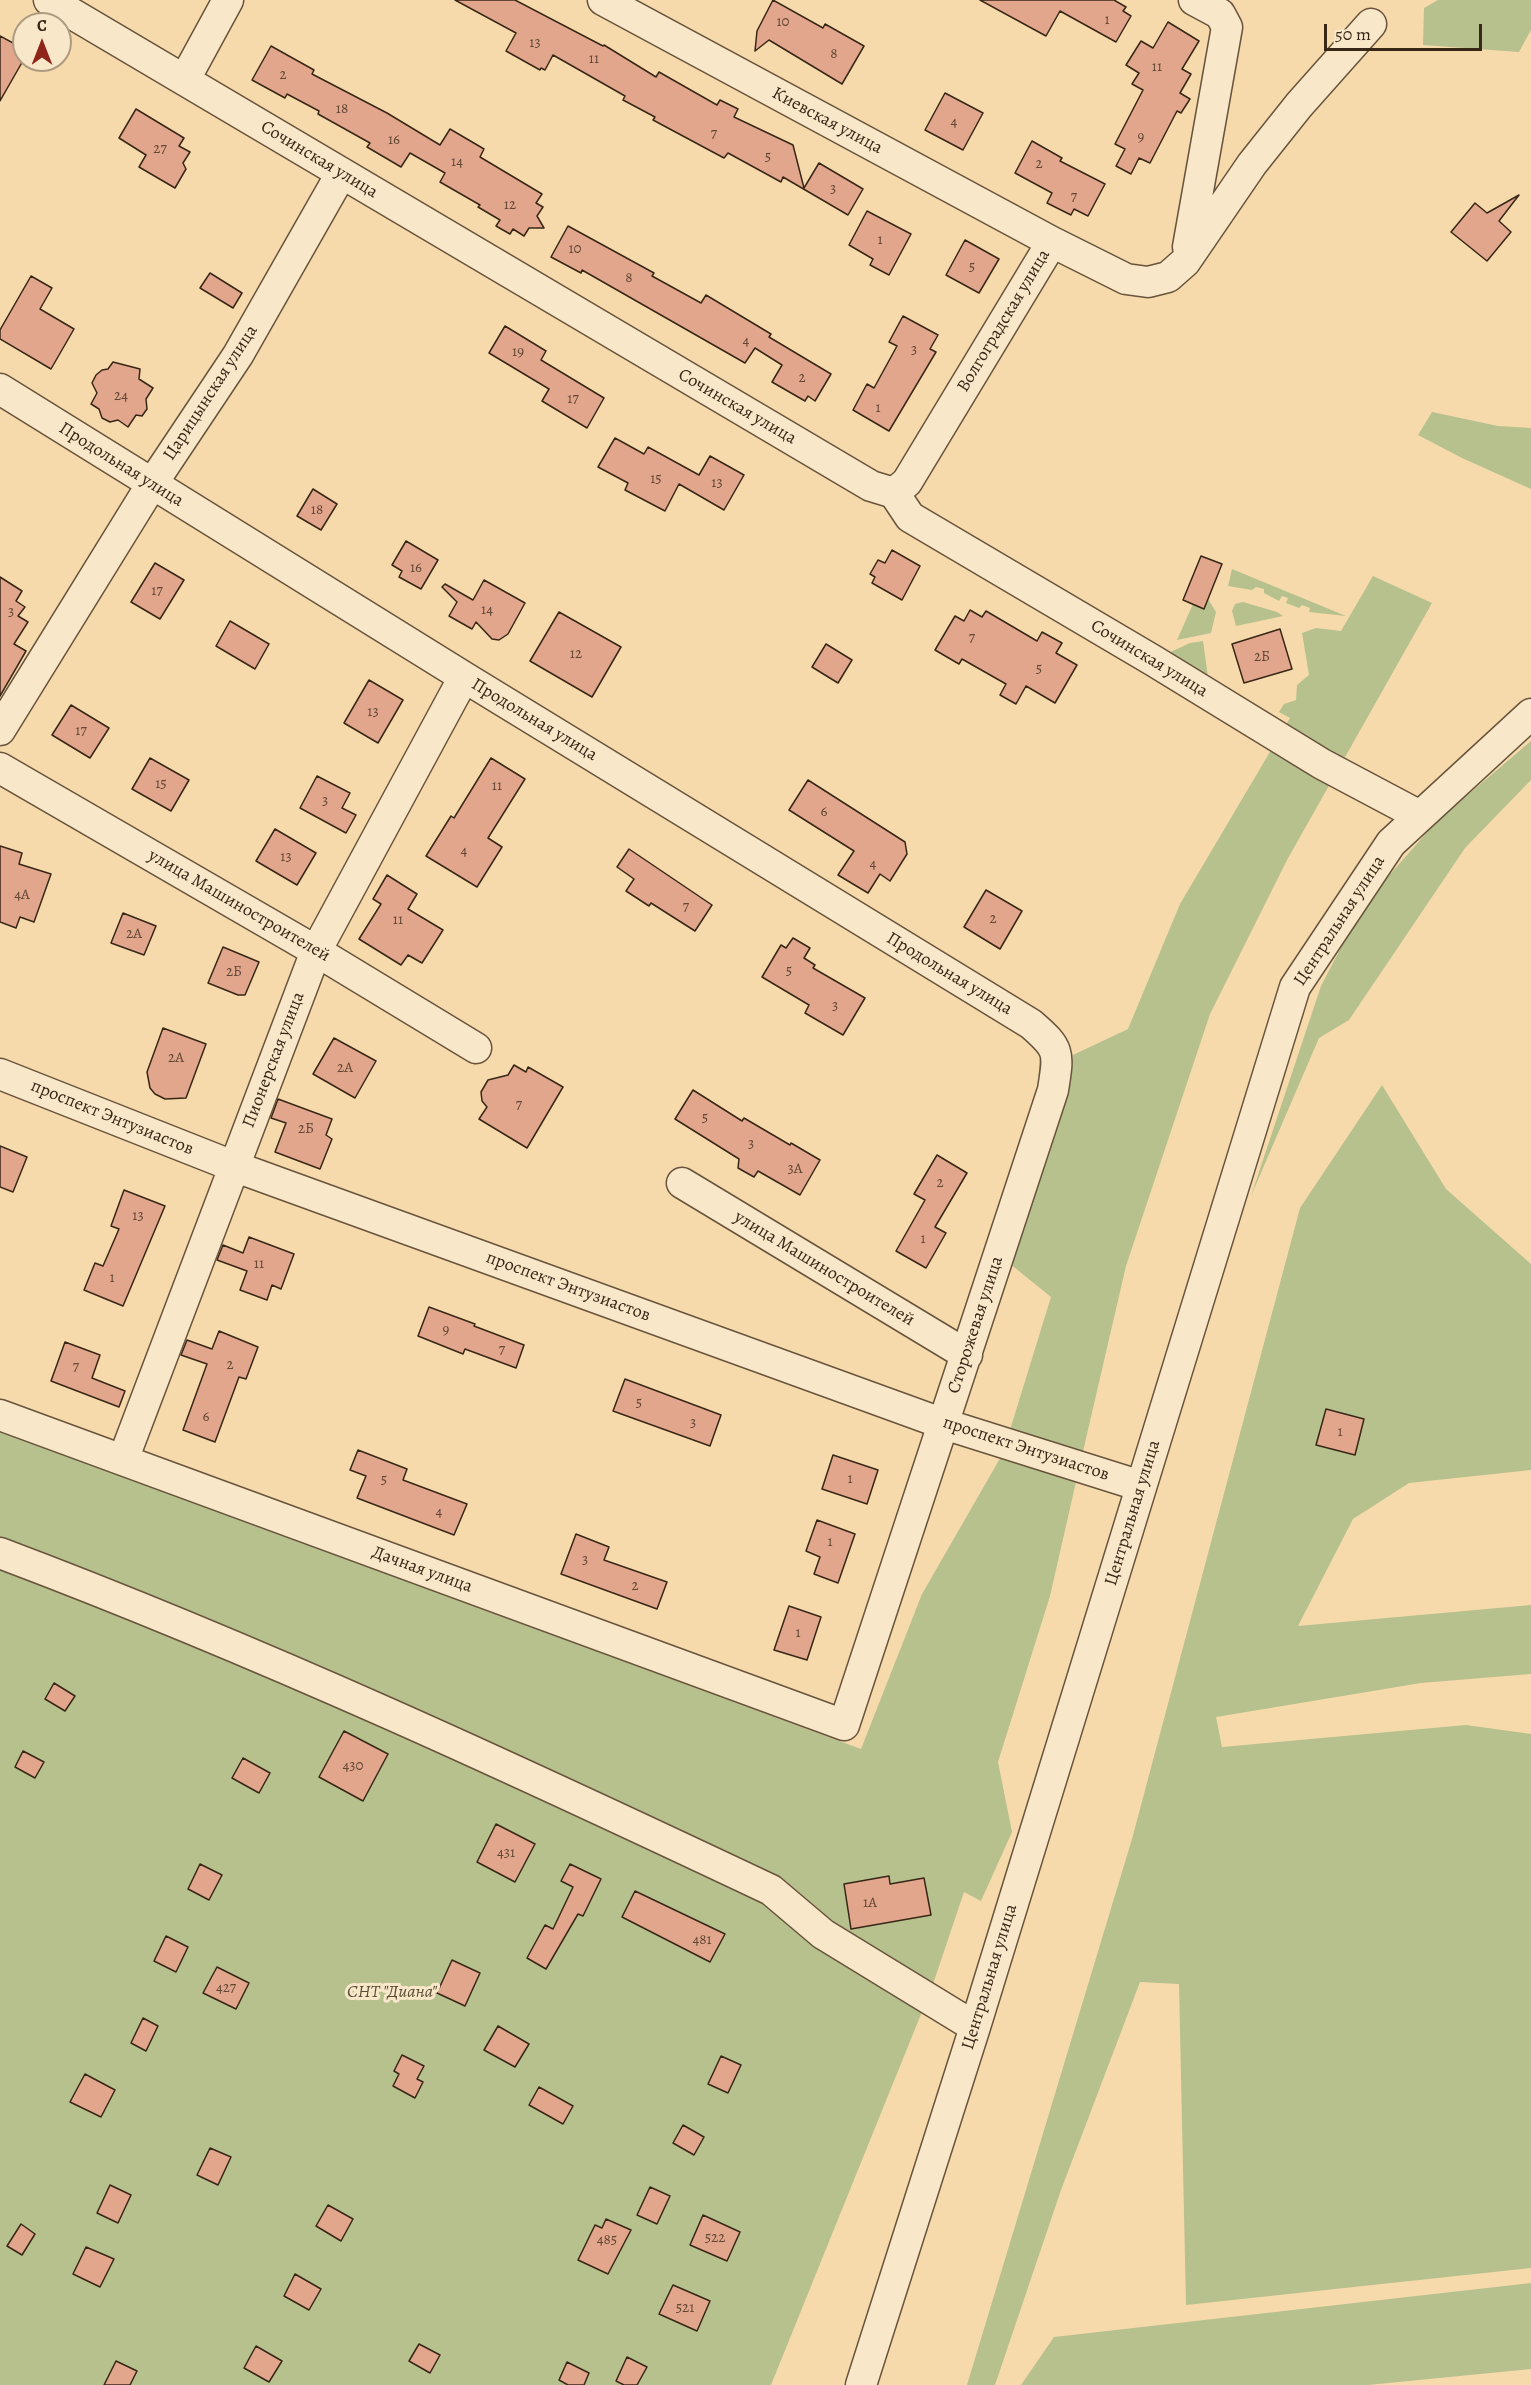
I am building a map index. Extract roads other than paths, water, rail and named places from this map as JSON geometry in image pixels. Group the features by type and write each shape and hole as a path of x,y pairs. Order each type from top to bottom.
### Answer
{"street":[{"name":"Сочинская улица","path":"49,0 871,486 894,494 910,517 1323,764 1420,816"},
{"path":"185,79 228,0"},
{"name":"Киевская улица","path":"603,0 1052,242"},
{"path":"1185,262 1227,27 1220,14 1194,0"},
{"name":"Волгоградская улица","path":"894,494 907,482 1052,242 1126,279 1148,282 1168,277 1185,262 1252,164 1299,105 1371,24"},
{"name":"Царицынская улица","path":"0,730 152,484 238,355 342,174"},
{"name":"Продольная улица","path":"0,389 464,677 1031,1024 1052,1042 1058,1060"},
{"name":"Пионерская улица","path":"123,1460 316,951 464,677"},
{"name":"Центральная улица","path":"861,2385 975,2027 1295,987 1391,843 1531,714"},
{"name":"улица Машиностроителей","path":"0,768 316,951 476,1048"},
{"name":"Сторожевая улица","path":"844,1725 1053,1090 1058,1060"},
{"name":"проспект Энтузиастов","path":"0,1074 233,1166 944,1424 1141,1486"},
{"name":"улица Машиностроителей","path":"682,1183 967,1355"},
{"name":"Дачная улица","path":"0,1415 844,1725"},
{"path":"0,1553 97,1589 349,1695 771,1890 823,1934 975,2027"}],"park label":[{"name":"СНТ \"Диана\"","path":"392,1993"}]}
